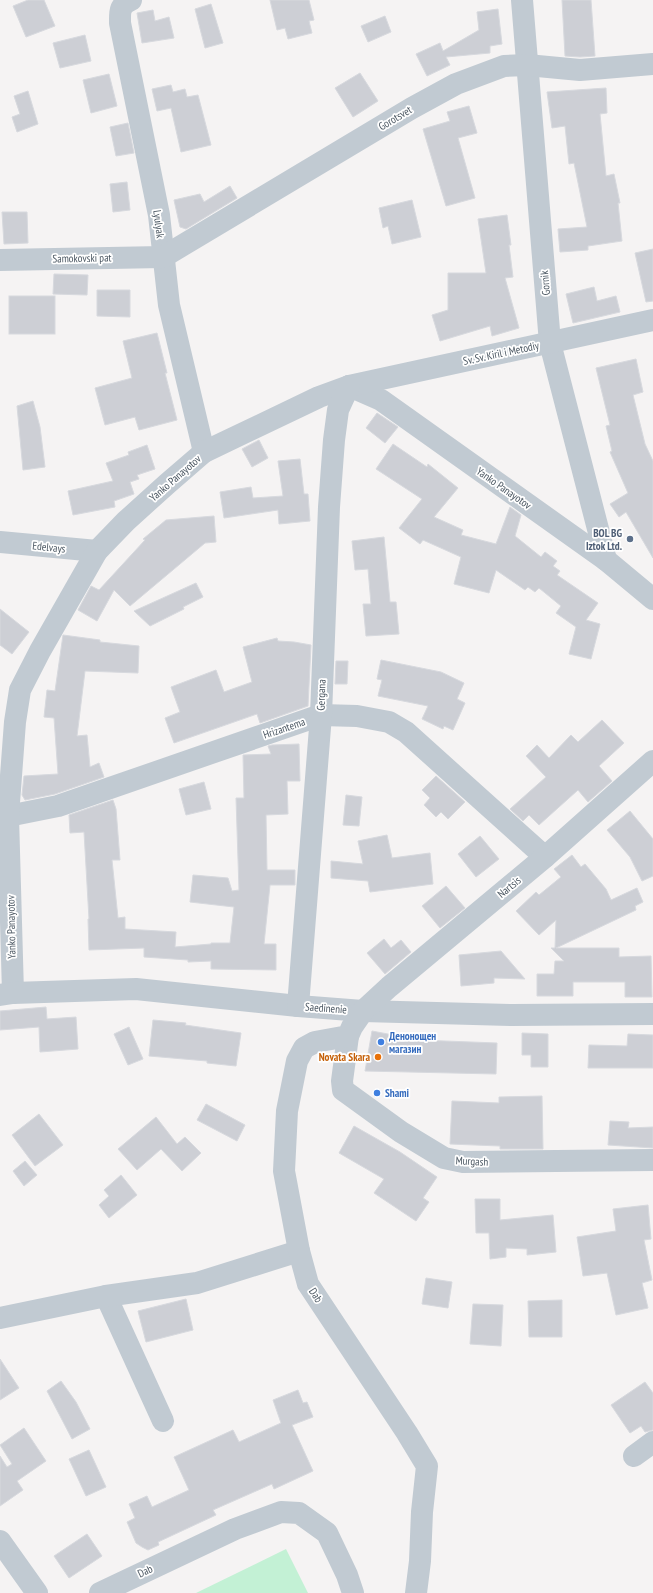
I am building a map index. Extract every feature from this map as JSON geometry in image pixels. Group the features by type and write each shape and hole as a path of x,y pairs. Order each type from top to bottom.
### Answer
{"street":[{"name":"Lyulyak","path":"131,0 124,4 120,10 120,23 159,215 169,305 204,452"},
{"name":"Gornik","path":"522,0 550,343 606,560"},
{"name":"Gorotsvet","path":"163,257 412,108 456,84 504,66 527,65 580,70 653,64"},
{"name":"Samokovski pat","path":"0,260 163,257"},
{"name":"Sv. Sv. Kiril i Metodiy","path":"349,386 653,320"},
{"name":"Yanko Panayotov","path":"6,994 8,816 7,720 20,690 40,651 97,552 126,521 204,452 319,397 349,386 381,400 606,560 653,599"},
{"name":"Gergana","path":"298,1006 321,715 328,507 338,410 349,386"},
{"name":"Edelvays","path":"0,542 97,552"},
{"name":"Hrizantema","path":"8,816 58,806 321,715 356,716 389,722 406,732 545,857"},
{"name":"Nartsis","path":"363,1011 389,987 545,857 653,761"},
{"name":"Saedinenie","path":"6,994 136,989 298,1006 363,1011 512,1015 653,1014"},
{"path":"348,1036 352,1027 363,1011"},
{"name":"Murgash","path":"348,1036 342,1090 401,1132 444,1158 463,1162 653,1160"},
{"name":"Dab","path":"348,1036 315,1042 304,1048 297,1061 287,1111 284,1171 299,1251 308,1284 407,1433 427,1466 416,1593"},
{"path":"0,1318 106,1296 197,1283 299,1251"},
{"path":"106,1296 163,1421"},
{"path":"634,1456 653,1442"},
{"name":"Dab","path":"100,1593 235,1529 281,1512 299,1513 327,1532 347,1575 353,1593"},
{"path":"0,1541 37,1593"}],"green space":[{"path":"286,1549 308,1593 196,1593"}],"building":[{"path":"28,0 44,0 55,26 26,37 13,6"},
{"path":"270,0 309,0 314,20 309,21 312,33 288,39 285,28 277,30"},
{"path":"562,0 591,0 595,56 565,56"},
{"path":"211,4 223,43 205,48 195,9"},
{"path":"498,9 502,44 490,46 490,53 446,57 450,65 427,76 416,54 440,43 443,51 479,30 477,12"},
{"path":"153,10 155,21 169,17 174,38 142,43 137,13"},
{"path":"385,16 391,32 368,42 361,26"},
{"path":"85,35 91,61 60,68 53,43"},
{"path":"360,73 378,101 353,117 335,88"},
{"path":"109,74 117,106 91,113 83,80"},
{"path":"171,85 173,92 185,89 187,97 198,95 211,145 181,152 171,108 157,111 152,89"},
{"path":"606,88 607,113 600,114 606,176 614,174 620,203 618,203 622,241 588,246 588,250 560,252 558,229 587,227 574,163 569,164 565,126 552,128 547,92"},
{"path":"28,91 38,124 17,132 12,117 20,114 14,96"},
{"path":"469,106 477,133 458,138 475,198 446,206 423,129 450,121 447,112"},
{"path":"128,123 134,153 116,156 110,127"},
{"path":"127,182 130,210 113,212 110,184"},
{"path":"230,186 237,198 186,229 180,227 174,200 200,194 204,202"},
{"path":"412,200 421,237 392,244 388,226 383,228 379,208"},
{"path":"2,212 27,212 28,243 4,244"},
{"path":"507,215 513,277 505,278 519,328 492,336 490,326 440,341 432,315 448,310 448,273 486,273 478,219"},
{"path":"653,249 653,301 646,302 635,253"},
{"path":"54,274 88,275 87,295 53,294"},
{"path":"594,287 597,301 616,296 620,312 573,323 566,294"},
{"path":"97,290 130,290 130,317 97,316"},
{"path":"9,296 55,296 55,334 9,334"},
{"path":"157,333 177,420 139,430 135,417 105,425 95,388 132,378 123,341"},
{"path":"636,359 643,392 633,395 645,444 653,461 653,558 626,512 619,517 610,504 628,493 610,452 612,451 606,426 610,425 596,368"},
{"path":"33,401 40,427 45,467 23,470 17,406"},
{"path":"377,413 398,427 385,443 366,428"},
{"path":"259,440 268,458 252,467 242,449"},
{"path":"393,444 427,467 428,464 458,488 434,517 463,530 461,535 496,544 510,507 521,515 515,536 541,557 545,552 557,561 553,566 560,571 557,575 598,603 586,620 600,624 591,659 569,654 576,627 556,613 561,606 539,588 535,592 528,587 525,590 496,570 489,593 454,584 461,557 423,540 420,544 399,528 422,499 376,469"},
{"path":"147,445 155,469 137,475 139,479 130,482 134,494 114,501 115,507 73,515 68,491 113,481 106,463 129,455 128,452"},
{"path":"300,459 304,494 308,494 310,521 279,524 278,510 224,518 220,492 251,487 253,498 283,496 278,461"},
{"path":"214,516 216,542 205,543 130,606 114,590 97,621 78,610 91,586 99,590 145,540 143,539 166,520"},
{"path":"384,537 390,602 396,602 399,634 366,636 363,604 371,604 368,569 355,570 352,541"},
{"path":"196,583 203,597 183,607 184,609 150,626 134,611"},
{"path":"0,609 29,632 12,654 0,645"},
{"path":"63,635 100,640 100,642 139,646 138,673 85,671 77,736 87,735 90,767 99,763 104,777 55,794 25,800 22,795 24,776 58,774 54,718 44,717 47,690 55,691"},
{"path":"277,638 278,641 311,645 308,706 260,723 257,714 174,743 165,718 180,712 171,687 216,670 224,692 252,682 243,647"},
{"path":"381,660 441,672 464,683 457,699 465,703 453,730 444,726 443,729 422,719 428,706 378,696 382,680 377,679"},
{"path":"336,661 348,661 347,684 335,684"},
{"path":"602,720 624,743 599,766 612,781 588,802 578,790 539,825 529,815 523,821 510,809 546,777 526,756 537,745 549,758 571,735 578,742"},
{"path":"299,744 300,781 287,781 288,814 266,815 267,870 295,870 295,885 270,885 264,944 276,944 276,970 211,969 211,961 188,962 188,960 144,957 144,948 89,950 89,919 84,832 70,833 69,815 113,800 116,809 120,860 112,860 118,918 125,917 125,929 176,932 175,947 211,943 230,943 234,907 190,902 193,875 228,878 232,891 239,890 236,798 244,798 243,755 271,754 268,746"},
{"path":"436,776 465,802 448,819 441,812 436,817 424,805 430,798 422,790"},
{"path":"204,782 211,809 186,815 179,789"},
{"path":"346,795 362,797 359,826 343,825"},
{"path":"630,811 653,839 653,876 642,881 630,857 607,830"},
{"path":"387,835 392,858 430,853 433,884 370,892 368,881 331,878 331,861 363,864 358,841"},
{"path":"480,836 499,859 476,877 458,854"},
{"path":"572,855 581,867 585,864 606,889 611,900 637,888 643,902 635,906 636,910 556,948 619,948 619,957 651,956 652,997 625,997 625,982 573,982 573,996 537,996 537,974 554,974 555,961 564,961 551,948 555,948 556,920 539,935 516,911 536,892 539,895 561,877 554,869"},
{"path":"446,886 465,908 440,928 422,906"},
{"path":"384,939 391,948 401,940 411,952 385,974 367,953"},
{"path":"501,951 525,979 494,978 494,983 461,986 459,955"},
{"path":"46,1007 47,1019 76,1017 78,1049 40,1052 39,1027 0,1030 0,1011"},
{"path":"153,1020 186,1023 185,1025 241,1033 236,1066 207,1063 207,1061 149,1056"},
{"path":"129,1027 143,1059 128,1065 114,1034"},
{"path":"372,1031 393,1035 392,1039 497,1043 496,1074 365,1071"},
{"path":"522,1033 548,1034 548,1067 531,1067 531,1055 522,1055"},
{"path":"628,1034 653,1035 653,1068 588,1068 589,1045 627,1046"},
{"path":"542,1096 543,1149 500,1149 500,1146 450,1144 452,1101 499,1103 499,1097"},
{"path":"206,1104 245,1125 237,1141 197,1120"},
{"path":"39,1114 63,1145 35,1166 12,1135"},
{"path":"156,1117 177,1144 185,1137 201,1153 182,1171 161,1149 137,1170 118,1149"},
{"path":"610,1121 629,1122 628,1128 653,1127 653,1148 608,1145"},
{"path":"354,1126 400,1152 437,1177 423,1198 429,1202 416,1221 374,1193 384,1179 339,1153"},
{"path":"25,1161 37,1175 24,1186 13,1171"},
{"path":"121,1175 137,1195 109,1218 99,1205 109,1196 104,1190"},
{"path":"475,1199 500,1199 500,1220 553,1215 556,1252 527,1255 527,1249 506,1248 506,1257 490,1259 489,1233 476,1233"},
{"path":"648,1205 651,1239 644,1240 652,1280 642,1283 648,1308 616,1315 607,1273 583,1276 577,1237 616,1231 613,1209"},
{"path":"426,1278 452,1282 448,1308 422,1304"},
{"path":"186,1299 193,1330 146,1342 138,1311"},
{"path":"562,1300 562,1337 529,1337 528,1301"},
{"path":"473,1304 503,1305 501,1346 470,1344"},
{"path":"0,1359 19,1388 0,1400"},
{"path":"61,1381 76,1402 90,1429 72,1439 47,1391"},
{"path":"645,1382 653,1393 653,1430 645,1432 641,1426 630,1433 611,1405"},
{"path":"298,1390 303,1403 307,1402 313,1417 292,1425 313,1471 274,1489 272,1484 213,1510 216,1515 158,1542 159,1545 148,1550 136,1543 127,1522 135,1518 129,1504 147,1496 152,1507 189,1490 174,1457 233,1430 239,1442 281,1423 273,1400"},
{"path":"24,1428 46,1461 17,1481 23,1490 0,1506 0,1456 7,1467 12,1464 0,1445"},
{"path":"89,1450 106,1487 86,1496 69,1459"},
{"path":"87,1534 102,1556 69,1578 54,1556"}],"place":[{"name":"BOL BG Iztok Ltd.","path":"630,539"},
{"name":"Денонощен магазин","path":"381,1042"},
{"name":"Novata Skara","path":"378,1057"},
{"name":"Shami","path":"377,1093"}]}
